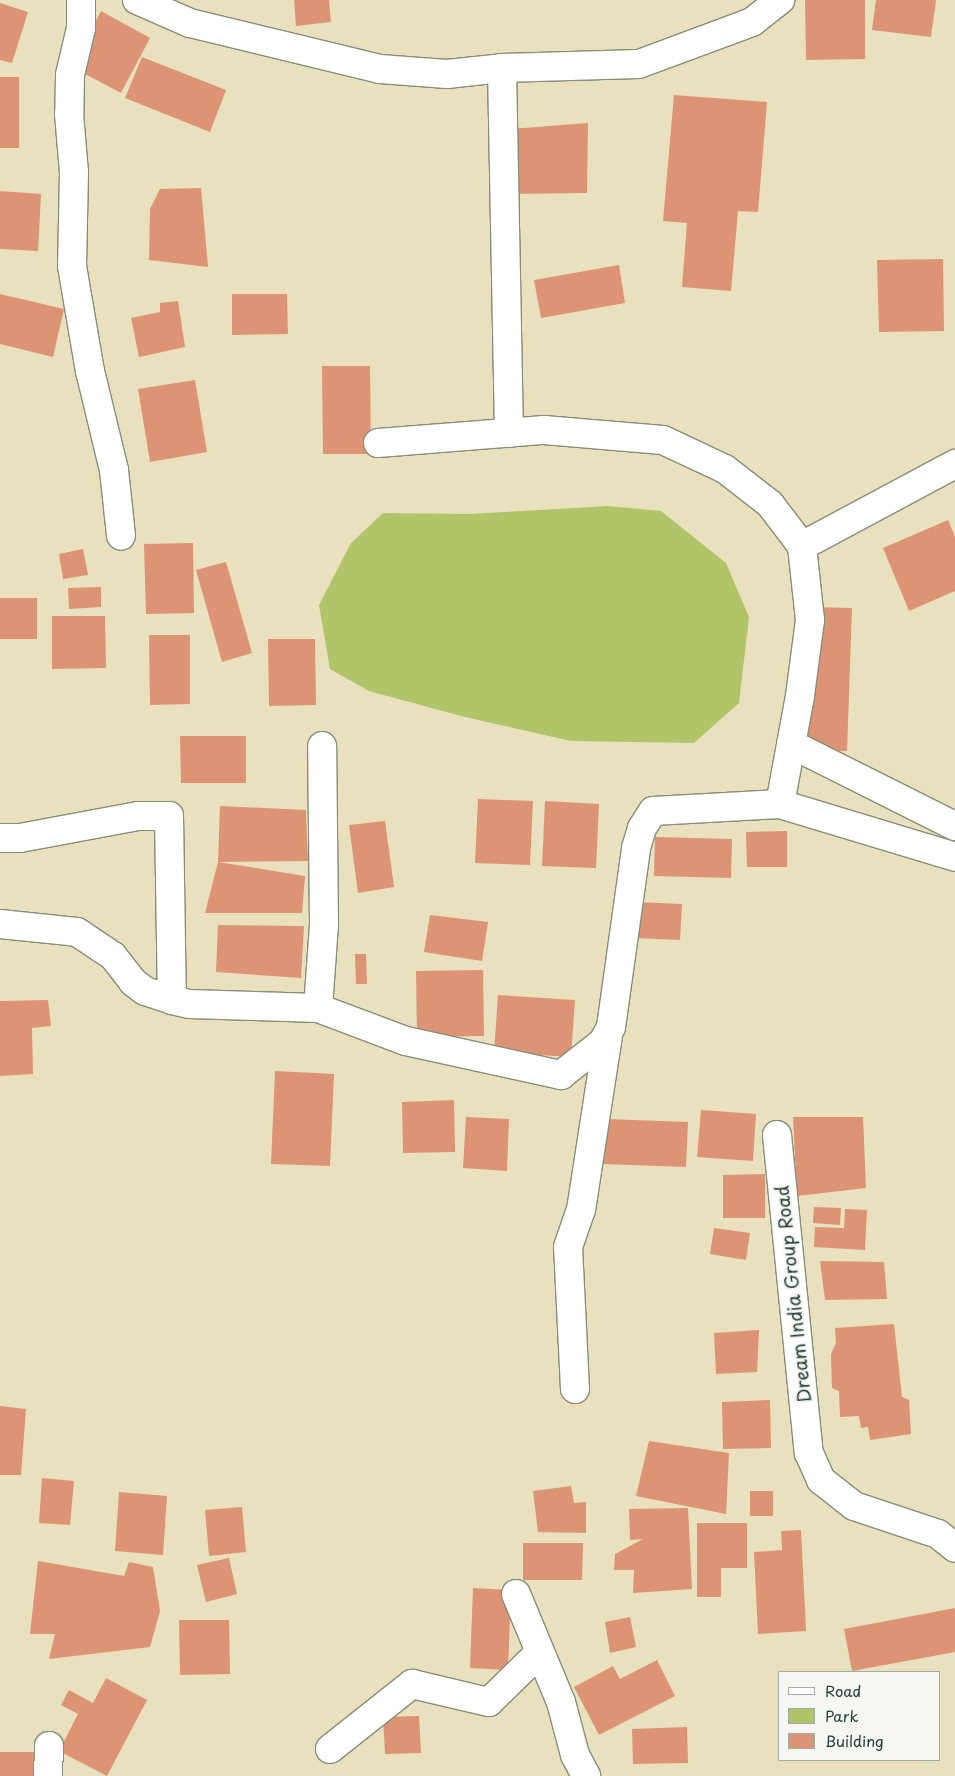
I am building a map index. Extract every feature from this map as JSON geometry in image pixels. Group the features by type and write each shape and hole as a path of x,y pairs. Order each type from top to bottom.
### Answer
{"street":[{"path":"81,0 81,28 70,75 69,114 74,172 72,266 90,372 114,470 121,536"},
{"path":"137,0 190,23 380,69 447,74 502,68 639,64 752,22 780,0"},
{"path":"502,68 510,433"},
{"path":"378,443 544,430 663,440 724,469 770,504 802,546 810,620 780,804"},
{"path":"802,546 955,464"},
{"path":"791,744 955,826"},
{"path":"318,1008 324,925 322,746"},
{"path":"575,1389 568,1247 581,1210 608,1036 611,1027 636,848 642,828 653,811 780,804 955,857"},
{"path":"0,838 20,838 138,816 169,816 172,1000"},
{"path":"0,924 77,932 113,956 133,982 145,992 172,1000 190,1004 318,1008 406,1041 561,1075 608,1036"},
{"name":"Dream India Group Road","path":"778,1135 809,1453 821,1480 854,1506 938,1534 955,1548"},
{"path":"516,1594 561,1702 575,1755 586,1776"},
{"path":"330,1749 412,1684 489,1702 539,1653"},
{"path":"48,1776 49,1746"}],"green space":[{"path":"608,506 661,511 726,563 749,617 739,703 694,743 571,741 461,716 369,691 330,669 319,605 351,543 383,513 470,514"}],"building":[{"path":"294,0 329,0 331,22 296,26"},
{"path":"805,0 865,0 865,59 806,60"},
{"path":"876,0 936,0 931,37 872,30"},
{"path":"0,3 28,12 12,63 0,60"},
{"path":"101,11 150,38 121,93 72,67"},
{"path":"142,57 226,90 210,132 125,98"},
{"path":"0,77 19,77 19,148 0,148"},
{"path":"674,95 767,102 758,212 738,211 731,291 682,287 687,223 663,221"},
{"path":"588,123 587,193 509,194 511,129"},
{"path":"201,188 208,267 149,260 150,209 160,189"},
{"path":"0,191 41,194 38,251 0,249"},
{"path":"943,259 944,331 879,332 877,260"},
{"path":"619,265 625,303 541,318 534,280"},
{"path":"0,294 64,309 53,357 0,344"},
{"path":"232,294 287,294 288,334 232,335"},
{"path":"178,301 185,347 139,357 131,318 160,312 160,303"},
{"path":"322,366 370,366 371,454 323,454"},
{"path":"195,380 207,452 150,462 138,389"},
{"path":"948,520 955,537 955,591 909,611 883,548"},
{"path":"193,543 194,613 146,614 144,544"},
{"path":"83,549 88,575 63,579 59,554"},
{"path":"226,562 252,653 222,662 196,570"},
{"path":"101,587 101,607 69,609 68,588"},
{"path":"0,598 37,598 37,639 0,639"},
{"path":"810,607 852,608 847,751 805,750"},
{"path":"52,616 105,616 106,668 52,669"},
{"path":"149,635 190,635 190,704 150,705"},
{"path":"268,639 315,639 316,705 269,706"},
{"path":"180,736 246,736 246,783 181,783"},
{"path":"478,799 533,801 530,865 475,863"},
{"path":"545,801 599,804 596,868 542,866"},
{"path":"220,806 306,810 308,861 218,862"},
{"path":"385,821 394,887 358,893 349,825"},
{"path":"787,831 787,867 747,867 746,832"},
{"path":"655,837 732,839 731,878 654,876"},
{"path":"218,862 305,876 302,913 205,913"},
{"path":"636,902 682,904 680,940 635,938"},
{"path":"430,915 488,922 482,961 424,952"},
{"path":"218,925 304,926 301,978 216,972"},
{"path":"355,954 366,954 367,984 356,984"},
{"path":"483,970 484,1036 417,1037 416,971"},
{"path":"498,995 575,1000 571,1057 494,1052"},
{"path":"48,1000 51,1026 32,1028 33,1074 0,1076 0,1001"},
{"path":"275,1071 334,1074 330,1166 271,1164"},
{"path":"454,1100 455,1152 403,1153 402,1102"},
{"path":"701,1110 756,1114 753,1161 697,1157"},
{"path":"466,1117 509,1119 507,1171 463,1168"},
{"path":"793,1117 863,1117 866,1188 797,1196"},
{"path":"606,1119 688,1122 686,1167 604,1164"},
{"path":"765,1174 765,1218 723,1218 723,1175"},
{"path":"814,1207 841,1208 840,1225 813,1223"},
{"path":"845,1209 867,1210 865,1250 814,1247 815,1227 844,1228"},
{"path":"714,1228 750,1233 746,1260 710,1254"},
{"path":"820,1261 884,1262 887,1299 825,1300"},
{"path":"894,1324 902,1397 909,1400 911,1434 870,1440 868,1427 861,1428 859,1416 840,1417 839,1391 832,1388 831,1354 836,1343 835,1328"},
{"path":"759,1330 757,1372 716,1374 714,1333"},
{"path":"770,1400 771,1448 723,1449 722,1402"},
{"path":"0,1406 26,1409 21,1475 0,1475"},
{"path":"649,1441 729,1453 726,1514 636,1496"},
{"path":"42,1478 74,1481 70,1525 39,1523"},
{"path":"571,1486 574,1503 586,1502 586,1533 538,1532 533,1491"},
{"path":"750,1491 773,1491 773,1516 750,1516"},
{"path":"119,1492 167,1496 163,1555 115,1551"},
{"path":"242,1507 246,1552 209,1556 205,1510"},
{"path":"688,1508 692,1589 633,1593 634,1570 614,1570 615,1554 643,1539 630,1540 629,1509"},
{"path":"697,1523 747,1523 747,1568 721,1568 721,1597 697,1597"},
{"path":"801,1530 806,1631 758,1634 754,1552 782,1550 781,1531"},
{"path":"523,1543 583,1543 582,1580 523,1580"},
{"path":"229,1558 237,1594 206,1602 197,1565"},
{"path":"38,1561 124,1576 129,1562 153,1567 160,1611 150,1647 49,1659 55,1634 30,1634"},
{"path":"473,1588 511,1590 508,1670 470,1668"},
{"path":"955,1608 955,1652 852,1671 844,1629"},
{"path":"630,1617 636,1647 610,1653 605,1622"},
{"path":"179,1620 229,1620 230,1674 180,1675"},
{"path":"657,1660 675,1696 599,1735 574,1687 613,1666 620,1679"},
{"path":"106,1678 147,1700 107,1776 59,1751 78,1714 61,1705 69,1690 93,1703"},
{"path":"419,1716 421,1753 385,1754 383,1717"},
{"path":"687,1727 688,1763 633,1764 632,1729"},
{"path":"0,1752 40,1752 41,1776 0,1776"}]}
